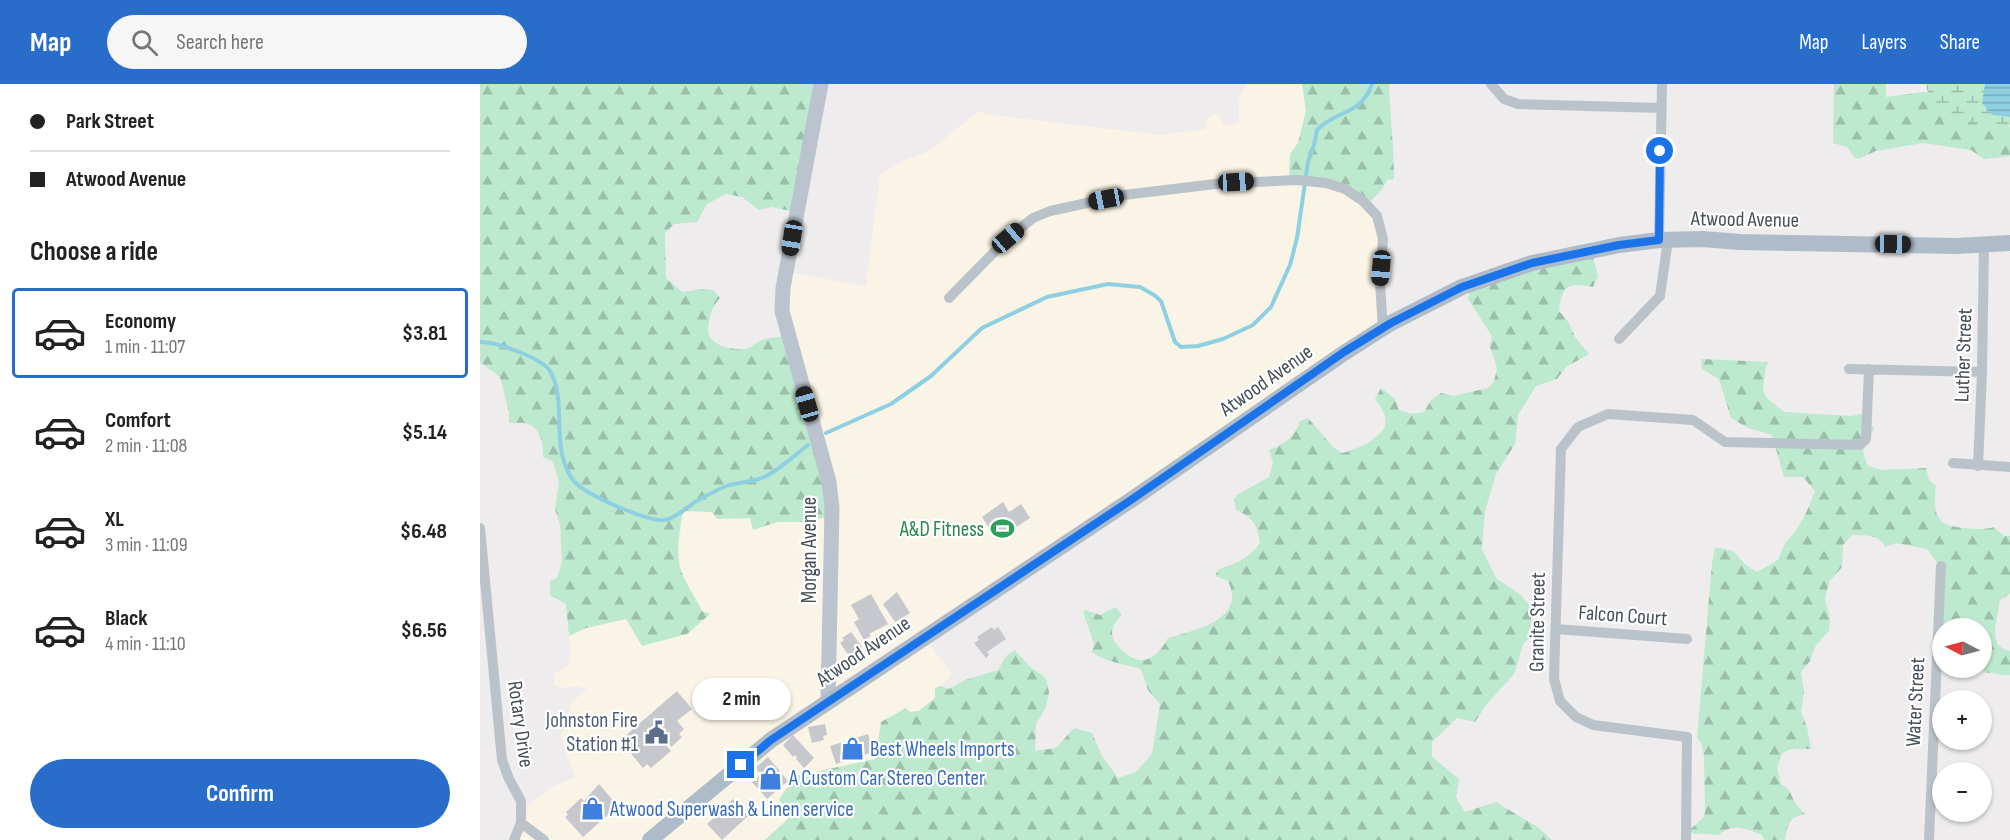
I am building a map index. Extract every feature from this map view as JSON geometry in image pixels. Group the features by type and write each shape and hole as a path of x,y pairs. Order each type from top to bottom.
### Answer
{"main road":[{"name":"Atwood Avenue","path":"650,840 771,740 1131,500 1344,352 1431,302 1462,287 1532,263 1619,245 1663,240 1984,245 2010,243"}],"street":[{"name":"Morgan Avenue","path":"821,84 783,288 782,311 829,482 832,508 828,702"},
{"path":"1491,84 1504,99 1518,104 1661,108"},
{"path":"1619,339 1660,296 1663,240 1662,84"},
{"path":"949,298 1008,238 1033,218 1050,211 1124,195 1204,185 1297,180 1326,183 1345,189 1363,201 1377,216 1383,239 1380,283 1383,329"},
{"name":"Luther Street","path":"1978,466 1984,245"},
{"path":"1849,369 1982,372"},
{"name":"Granite Street","path":"1686,840 1687,737 1593,725 1576,717 1560,701 1554,679 1561,449 1578,427 1608,414 1693,420 1725,442 1860,445 1866,439 1869,369"},
{"path":"1953,463 2010,467"},
{"name":"Rotary Drive","path":"480,528 498,707 498,733 502,760 521,801 521,823"},
{"name":"Water Street","path":"1929,840 1941,566"},
{"name":"Falcon Court","path":"1556,629 1687,639"},
{"path":"514,840 521,823 544,840"}],"shaded area":[{"path":"1247,84 1302,84 1306,111 1298,143 1290,154 1347,190 1378,220 1381,320 924,638 951,672 951,676 935,688 935,698 919,711 910,712 875,759 796,776 788,785 789,818 765,840 512,840 527,814 527,806 550,788 575,777 560,735 566,727 571,703 587,689 576,686 561,688 554,684 555,673 566,668 571,652 569,636 586,628 626,619 687,634 710,614 702,611 680,566 679,544 683,511 712,512 717,519 750,518 754,529 777,522 803,522 787,338 787,272 866,286 880,175 904,160 926,153 979,111 985,114 1160,135 1205,129 1208,117 1215,113 1224,126 1239,123 1239,98"}],"green space":[{"path":"480,84 820,84 795,212 772,207 759,210 742,197 726,194 707,204 697,222 674,224 665,233 666,278 682,292 714,290 720,298 711,312 708,329 709,335 716,343 727,348 745,349 764,340 786,336 829,482 828,517 803,522 777,522 753,530 750,518 717,519 712,512 683,511 678,547 680,568 702,611 710,614 687,634 642,646 626,619 586,628 569,636 566,604 550,595 550,581 557,578 562,562 560,524 555,509 559,482 553,462 543,457 541,438 536,429 524,423 509,423 509,412 500,377 480,362"},
{"path":"1302,84 1389,84 1394,179 1387,180 1369,203 1347,190 1289,179 1290,154 1298,143 1306,111"},
{"path":"1834,84 1886,84 1886,97 1923,92 1953,94 2004,117 2010,128 2010,156 1984,159 1971,150 1923,143 1876,151 1858,159 1847,147 1833,143"},
{"path":"1926,84 2010,84 2010,125 1974,123 1931,106"},
{"path":"1592,253 1598,276 1593,287 1578,285 1568,287 1562,296 1559,311 1589,354 1566,367 1557,379 1536,386 1518,415 1515,444 1496,474 1485,511 1482,549 1496,578 1521,595 1532,608 1530,638 1524,642 1514,674 1486,705 1475,722 1457,718 1432,742 1432,757 1459,779 1456,798 1465,812 1496,802 1539,828 1552,840 765,840 789,818 779,799 796,776 875,759 881,722 906,708 910,712 919,711 935,698 935,688 940,686 949,689 965,680 998,670 1006,656 1015,650 1029,666 1046,678 1049,692 1046,707 1036,724 1035,751 1056,748 1074,728 1092,733 1102,756 1118,778 1136,772 1152,754 1160,704 1148,690 1141,669 1109,660 1092,652 1094,644 1083,612 1087,609 1100,615 1116,607 1122,615 1112,629 1115,642 1130,656 1143,660 1154,656 1168,638 1215,621 1230,605 1232,594 1228,581 1215,576 1218,570 1246,557 1260,543 1254,523 1236,510 1234,500 1237,495 1269,477 1273,463 1269,450 1289,439 1300,421 1308,418 1333,447 1342,453 1367,443 1379,435 1385,425 1384,414 1375,399 1381,388 1394,398 1399,410 1412,414 1424,412 1431,400 1441,393 1453,396 1488,388 1494,382 1497,368 1490,347 1492,336 1468,299 1472,283"},
{"path":"1701,359 1769,362 1766,366 1763,389 1766,397 1784,412 1851,416 1871,412 1874,430 1867,439 1863,451 1868,466 1882,470 1926,468 1929,480 1936,486 1936,511 1942,521 1955,527 1983,529 1994,527 2004,536 2010,536 2010,594 2000,600 1995,630 1998,644 2010,651 2010,675 1992,673 1992,618 1938,618 1939,565 1927,549 1896,543 1885,547 1875,537 1852,535 1843,545 1842,567 1829,582 1825,599 1830,620 1829,631 1816,645 1810,661 1801,672 1804,691 1801,712 1807,727 1811,749 1791,749 1782,753 1777,768 1781,784 1789,790 1795,803 1805,814 1790,822 1785,840 1764,840 1762,835 1740,828 1723,831 1719,835 1686,833 1703,818 1705,813 1704,756 1701,742 1697,738 1715,547 1733,551 1746,565 1757,572 1778,560 1785,543 1796,531 1807,511 1815,491 1803,477 1784,477 1772,435 1748,428 1731,418 1719,379 1702,369"}],"water":[{"path":"1985,84 2010,84 2010,117 1992,115 1982,103"}],"building":[{"name":"A&D Fitness","path":"1003,502 1009,512 1021,504 1030,518 997,540 982,517"},
{"path":"897,592 910,613 895,622 883,604"},
{"path":"871,594 888,624 869,634 871,636 864,640 854,622 859,619 851,605"},
{"path":"992,627 994,630 998,627 1006,639 987,652 989,655 986,658 974,643 979,640 977,637"},
{"path":"851,632 866,655 854,663 840,643 844,640 842,638"},
{"name":"Johnston Fire Station #1","path":"677,691 692,709 677,721 684,729 679,734 682,737 671,747 668,743 666,745 671,751 651,768 647,764 643,768 622,743 627,739 625,736"},
{"path":"825,724 827,735 823,736 824,740 812,743 808,727"},
{"name":"Best Wheels Imports","path":"868,734 873,752 836,764 830,746"},
{"path":"793,735 814,758 804,768 795,755 793,757 783,745"},
{"name":"A Custom Car Stereo Center","path":"768,757 788,781 767,799 752,782 761,774 755,768"},
{"name":"Atwood Superwash & Linen service","path":"599,784 618,806 583,837 565,817 568,815 566,812 581,798 584,801"},
{"path":"733,799 748,816 722,840 707,824"}],"waterway":[{"path":"826,433 891,404 931,376 982,328 1047,297 1108,284 1140,287 1161,301 1175,342 1181,347 1198,346 1223,339 1253,325 1271,307 1290,265 1297,238 1308,162 1317,130 1355,107 1368,94 1372,84"},
{"path":"480,342 496,344 517,351 538,361 550,371 555,382 559,406 563,458 571,477 577,484 594,495 645,517 657,520 669,519 722,488 769,475 808,445"}],"place":[{"name":"A&D Fitness","path":"1002,529"},
{"name":"Johnston Fire Station #1","path":"656,732"},
{"name":"Best Wheels Imports","path":"852,749"},
{"name":"A Custom Car Stereo Center","path":"771,778"},
{"name":"Atwood Superwash & Linen service","path":"592,809"}],"route":[{"path":"741,765 771,740 1131,500 1344,352 1391,323 1462,287 1532,263 1619,245 1659,240 1660,151"}]}
